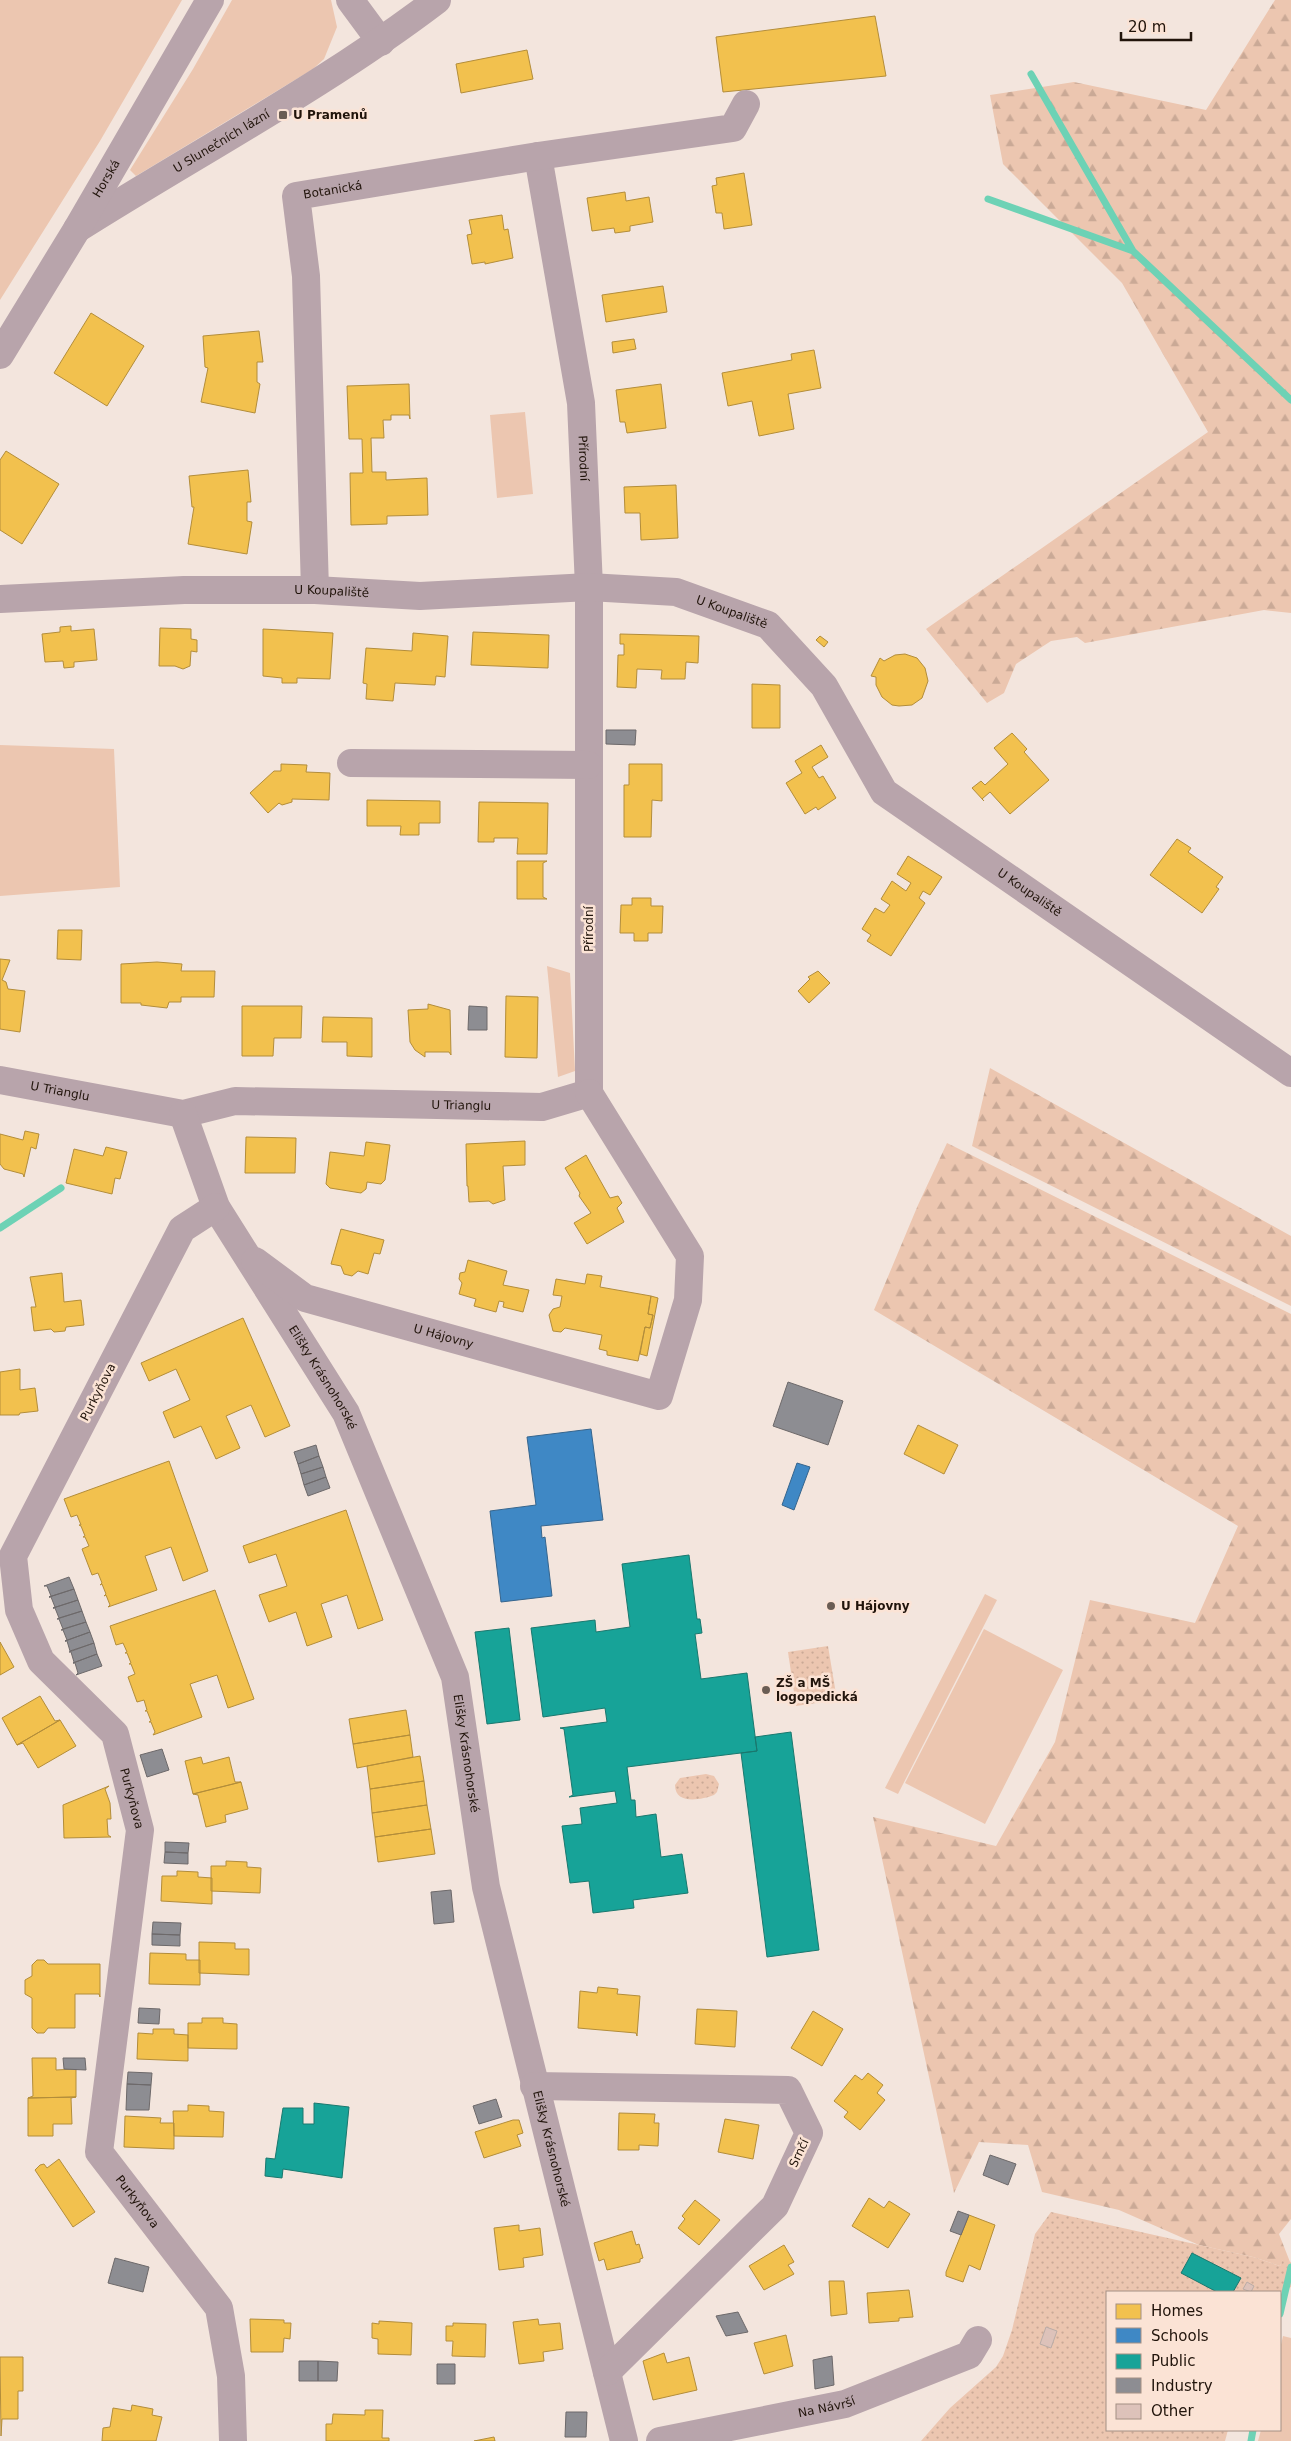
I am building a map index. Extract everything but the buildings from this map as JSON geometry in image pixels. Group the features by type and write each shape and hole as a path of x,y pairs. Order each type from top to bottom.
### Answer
{"street":[{"name":"Horská","path":"0,355 77,229 210,0"},
{"path":"350,0 382,42"},
{"name":"U Slunečních lázní","path":"77,229 382,42 438,0"},
{"name":"Botanická","path":"315,590 306,276 296,196 538,156 733,128 746,104"},
{"name":"Přírodní","path":"538,156 581,403 589,587 589,1093"},
{"name":"U Koupaliště","path":"0,599 184,590 315,590 420,596 589,587 676,592 768,625 824,686 884,792 1291,1073"},
{"path":"351,763 588,765"},
{"name":"U Trianglu","path":"0,1080 183,1114 235,1101 542,1107 589,1093"},
{"name":"U Hájovny","path":"242,1252 305,1298 659,1396 688,1300 690,1256 589,1093"},
{"name":"Elišky Krásnohorské","path":"183,1114 216,1208 242,1252 346,1413 455,1677 486,1887 534,2086 624,2441"},
{"name":"Purkyňova","path":"216,1208 182,1229 13,1556 19,1610 41,1660 115,1734 140,1830 100,2152 220,2308 231,2376 232,2441"},
{"name":"Srnčí","path":"534,2086 788,2090 809,2133 775,2206 607,2372"},
{"name":"Na Návrší","path":"660,2441 845,2404 969,2355 978,2340"}],"green space":[{"path":"0,0 182,0 100,141 0,300"},
{"path":"232,0 331,0 337,27 324,59 313,69 136,176 130,170 193,69"},
{"path":"1275,0 1291,0 1291,613 1264,610 1085,643 1077,637 1051,641 1016,664 1004,693 987,703 926,629 1208,432 1122,283 1003,164 990,95 1074,82 1206,110"},
{"path":"525,412 533,494 497,498 490,415"},
{"path":"0,745 114,749 120,887 0,896"},
{"path":"547,966 570,973 575,1071 558,1077"},
{"path":"990,1068 1291,1236 1291,1306 972,1146"},
{"path":"947,1143 1291,1314 1291,2219 1279,2234 1290,2262 1283,2260 1280,2266 1253,2257 1199,2245 1119,2210 1042,2192 1028,2145 979,2142 954,2193 873,1817 996,1846 1055,1742 1090,1600 1195,1623 1238,1526 874,1310 918,1205"},
{"path":"985,1594 997,1600 898,1794 885,1788"},
{"path":"984,1629 1063,1670 985,1824 905,1783"},
{"path":"828,1646 837,1700 796,1706 788,1652"},
{"path":"706,1774 714,1776 719,1784 714,1795 696,1799 679,1796 675,1785 680,1778"},
{"path":"1051,2212 1253,2257 1280,2266 1283,2259 1291,2262 1291,2287 1281,2291 1106,2291 1106,2431 1228,2431 1225,2441 921,2441 950,2408 996,2367 1003,2356 1012,2330 1035,2234"},
{"path":"1283,2336 1291,2338 1291,2441 1258,2441 1261,2431 1281,2431 1281,2345"}],"waterway":[{"path":"1031,74 1133,251 1291,400"},
{"path":"988,199 1133,251"},
{"path":"0,1228 61,1188"},
{"path":"1281,2310 1291,2267"},
{"path":"1251,2441 1253,2431"}],"place":[{"name":"U Pramenů","path":"283,115"},
{"name":"U Hájovny","path":"831,1606"},
{"name":"ZŠ a MŠ logopedická","path":"766,1690"}]}
